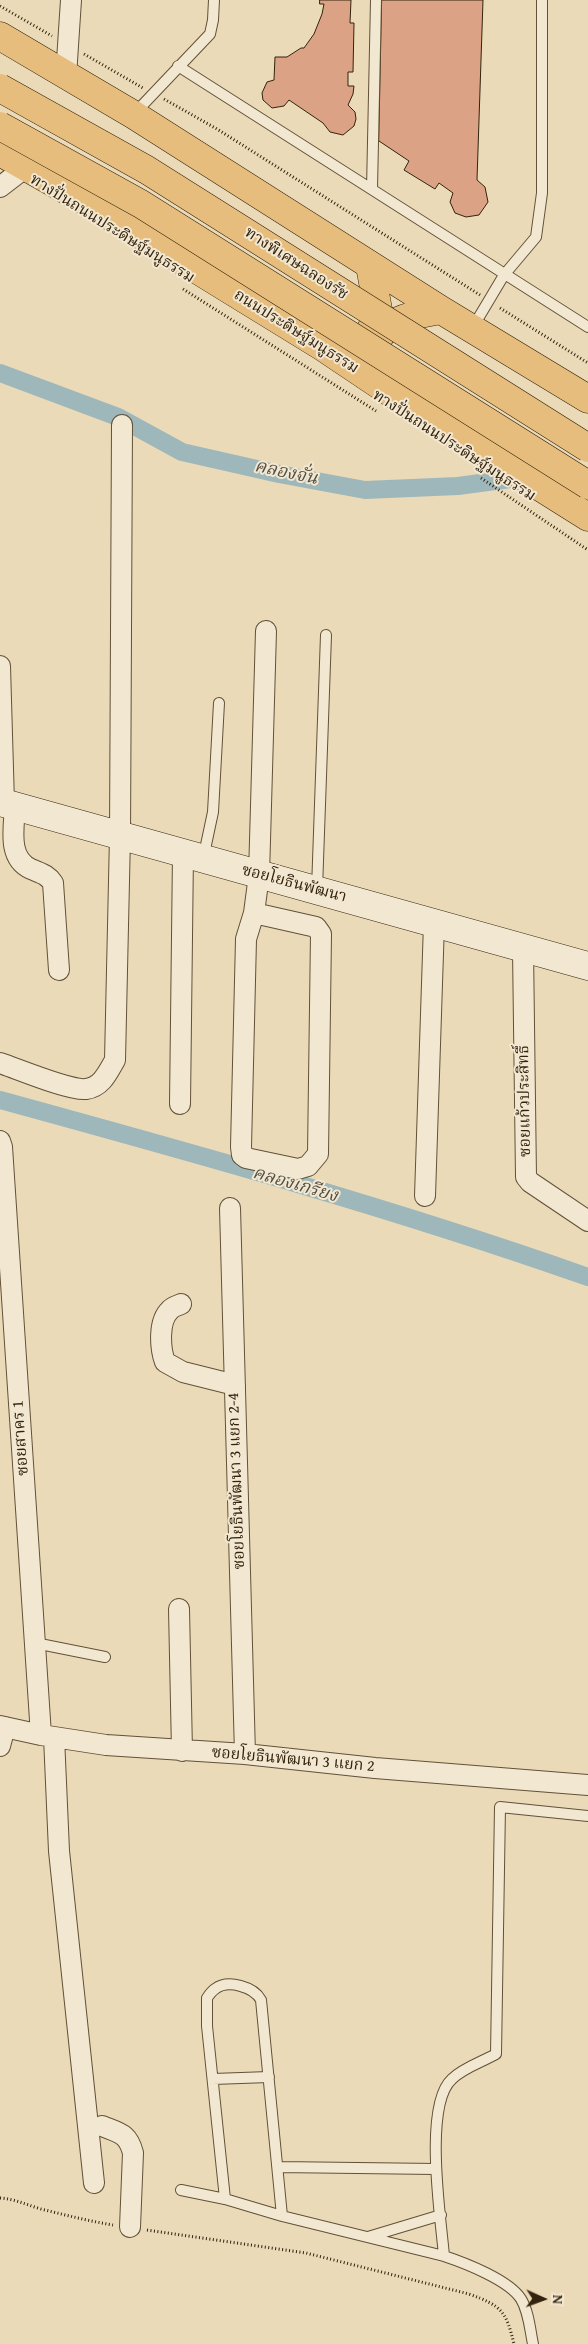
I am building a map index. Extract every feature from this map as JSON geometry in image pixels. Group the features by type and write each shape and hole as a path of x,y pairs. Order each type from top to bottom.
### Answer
{"main road":[{"path":"0,36 134,115 370,266 588,398"},
{"name":"ทางพิเศษฉลองรัช","path":"0,88 148,170 588,448"},
{"name":"ทางพิเศษฉลองรัช","path":"0,126 141,204 588,485"},
{"name":"ถนนประดิษฐ์มนูธรรม","path":"0,152 84,200 323,346 408,404 588,518"},
{"path":"323,346 340,353 352,350 367,337 379,315 370,266"},
{"path":"408,404 373,367 373,348 385,329 398,321 441,310"}],"street":[{"path":"66,76 71,0"},
{"path":"0,187 26,167"},
{"path":"0,1063 71,1087 86,1089 105,1079 115,1060 120,836 122,425"},
{"path":"254,913 316,927 321,934 318,1154 308,1166 298,1169 246,1158 242,1155 241,1147 246,939 254,913 259,874 266,631"},
{"path":"0,666 6,804 16,857 22,865 48,875 53,883 59,970"},
{"name":"ซอยโยธินพัฒนา","path":"6,804 588,966"},
{"path":"180,1104 193,856"},
{"path":"424,1196 434,923"},
{"name":"ซอยแก้วประสิทธื์","path":"523,949 526,1177 530,1182 588,1221"},
{"name":"ซอยสาคร 1","path":"0,1141 2,1147 35,1643 47,1736 94,2183"},
{"name":"ซอยโยธินพัฒนา 3 แยก 2-4","path":"230,1208 245,1754"},
{"path":"181,1304 170,1309 164,1318 162,1354 165,1362 183,1372 235,1385"},
{"path":"179,1609 182,1751"},
{"name":"ซอยโยธินพัฒนา 3 แยก 2","path":"2,1733 47,1736 106,1745 245,1754 375,1768 588,1785"},
{"path":"102,2126 124,2135 131,2144 133,2153 130,2227"}],"lane":[{"path":"134,115 210,34 214,0"},
{"path":"372,190 376,0"},
{"path":"472,328 490,302 504,275 536,237 542,193 542,0"},
{"path":"178,66 588,327"},
{"path":"317,890 326,635"},
{"path":"193,856 213,812 219,703"},
{"path":"35,1643 104,1657"},
{"path":"444,2256 436,2169 436,2134 440,2102 451,2079 496,2054 500,1807 588,1816"},
{"path":"225,2199 207,1998 216,1988 228,1985 256,1991 261,2000 282,2216"},
{"path":"213,2080 269,2078"},
{"path":"278,2167 436,2169"},
{"path":"181,2190 225,2199 282,2216 444,2256 477,2268 514,2292 521,2300 534,2344"},
{"path":"367,2238 440,2215"}],"path":[{"path":"0,6 217,129 588,363"},
{"name":"ทางปั่นถนนประดิษฐ์มนูธรรม","path":"175,284 380,414"},
{"name":"ทางปั่นถนนประดิษฐ์มนูธรรม","path":"479,476 588,550"},
{"path":"0,2198 95,2222 306,2253 469,2294 491,2302 500,2310 508,2321 514,2344"}],"building":[{"path":"320,0 351,0 350,23 354,23 353,72 348,72 348,86 354,86 348,105 355,112 356,119 354,126 343,135 330,132 323,123 289,100 284,106 272,108 263,100 262,93 267,82 274,80 275,57 287,57 304,48 314,34 324,4 320,4"},
{"path":"382,0 483,0 477,180 485,187 488,202 479,215 466,217 455,213 450,202 453,193 439,183 435,189 404,170 409,161 379,141"}],"waterway":[{"name":"คลองจั่น","path":"0,373 118,417 182,452 279,474 365,490 458,486 525,477"},
{"name":"คลองเกรียง","path":"0,1100 369,1205 588,1277"}]}
